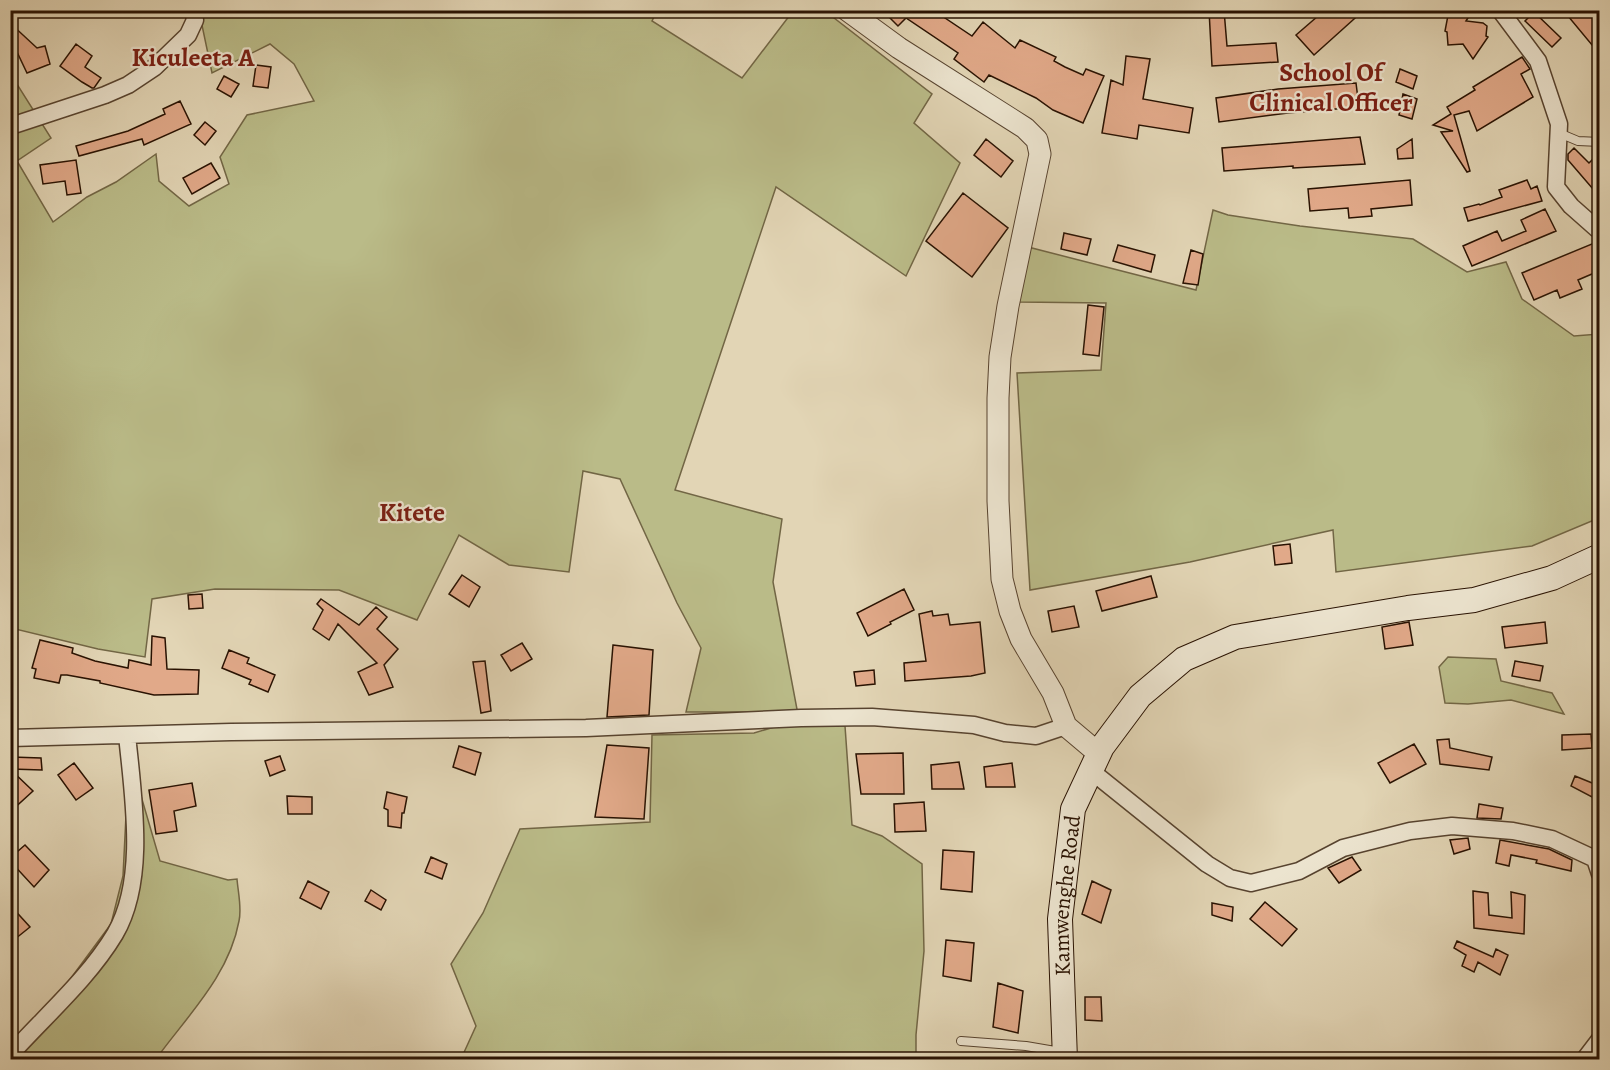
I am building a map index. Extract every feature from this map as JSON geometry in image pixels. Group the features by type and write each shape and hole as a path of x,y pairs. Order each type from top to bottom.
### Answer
{"main road":[{"name":"Kamwenghe Road","path":"1065,1056 1060,920 1073,809 1098,754 1140,696 1184,659 1235,637 1408,608 1474,600 1552,578 1599,556"}],"street":[{"path":"17,124 105,95 128,85 155,67 188,35 195,20 193,10"},
{"path":"847,10 899,48 1025,128 1039,145 1040,154 1008,306 1000,357 998,490 1002,579 1010,611 1021,639 1053,693 1066,726 1098,754 1207,864 1230,878 1251,883 1299,871 1342,848 1410,831 1452,826 1513,831 1552,839 1595,859 1599,874"},
{"path":"1500,10 1538,61 1559,124 1556,187 1571,206 1597,229"},
{"path":"10,738 231,732 586,728 860,717 974,725 1005,733 1036,736 1066,726"},
{"path":"10,1055 97,959 115,933 125,910 131,888 134,857 133,792 127,735"},
{"path":"1584,1059 1599,1039"}],"lane":[{"path":"1559,133 1578,141 1599,142"},
{"path":"961,1041 1026,1046 1065,1056"}],"green space":[{"path":"199,11 657,11 652,21 742,78 793,11 825,11 932,94 914,123 960,163 906,276 776,187 675,490 782,519 773,582 799,720 845,726 852,825 882,836 922,864 924,951 916,1059 461,1059 476,1026 451,964 483,913 520,829 650,822 652,735 754,733 798,720 751,712 686,712 701,648 677,603 620,479 583,471 569,572 509,565 459,535 417,620 339,590 215,589 152,599 145,657 98,649 11,628 10,73 51,138 17,161 53,222 87,197 116,182 156,154 159,181 189,206 229,184 220,157 247,115 314,101 294,64 270,44 212,73"},
{"path":"1213,210 1228,215 1300,226 1413,239 1467,272 1506,262 1522,299 1574,336 1599,334 1599,518 1532,546 1336,572 1333,530 1190,562 1030,590 1017,373 1101,370 1106,303 1019,302 1028,247 1196,290"},
{"path":"1448,657 1496,659 1501,681 1552,693 1564,714 1511,700 1468,704 1445,703 1439,667"},
{"path":"125,741 160,861 228,880 237,879 240,911 234,941 217,977 156,1059 11,1059 111,924 123,876 128,775"}],"building":[{"path":"882,10 933,10 972,36 983,22 1015,48 1020,40 1056,57 1054,61 1083,75 1086,69 1104,76 1083,123 1053,110 1036,98 989,75 984,82 954,59 958,53 906,18 898,26"},
{"path":"1209,10 1224,10 1227,46 1276,43 1278,62 1212,66"},
{"path":"1325,10 1364,10 1314,55 1296,35"},
{"path":"1449,10 1473,10 1466,21 1483,23 1487,26 1486,36 1488,37 1473,59 1463,44 1448,45 1445,31"},
{"path":"1563,10 1599,10 1599,38 1592,45"},
{"path":"1534,12 1561,38 1552,47 1525,21"},
{"path":"10,23 37,48 45,46 50,64 27,73 16,50 10,44"},
{"path":"76,44 92,56 85,67 101,78 94,88 60,66"},
{"path":"1126,56 1150,59 1143,99 1193,108 1189,133 1139,125 1137,139 1102,133 1111,80 1123,85"},
{"path":"1522,57 1530,69 1521,74 1533,97 1477,131 1469,111 1454,115 1470,171 1467,172 1441,132 1453,131 1433,125 1451,114 1447,107 1475,90 1473,87"},
{"path":"256,65 271,67 268,88 253,86"},
{"path":"1400,69 1417,76 1413,89 1396,82"},
{"path":"224,76 239,84 231,97 217,89"},
{"path":"1356,83 1359,107 1219,122 1216,98 1278,89"},
{"path":"1403,94 1417,99 1412,119 1399,115"},
{"path":"180,101 191,124 144,145 142,139 79,156 76,146 128,131 165,114 163,109"},
{"path":"205,122 216,131 205,145 194,135"},
{"path":"1360,137 1365,164 1224,171 1222,148"},
{"path":"986,139 1013,161 1001,177 974,155"},
{"path":"1412,139 1413,158 1398,159 1397,149"},
{"path":"1574,148 1589,163 1599,153 1599,196 1568,160 1568,154"},
{"path":"76,160 81,193 67,195 65,181 43,184 40,165"},
{"path":"211,163 220,178 192,194 183,178"},
{"path":"1410,180 1412,205 1371,209 1372,216 1349,218 1348,208 1310,211 1308,189"},
{"path":"1527,180 1531,189 1537,186 1542,201 1468,221 1464,208 1502,197 1499,190"},
{"path":"963,193 1008,228 972,277 926,241"},
{"path":"1545,209 1556,231 1472,266 1463,246 1497,231 1502,241 1526,231 1521,220"},
{"path":"1064,233 1091,239 1087,255 1061,249"},
{"path":"1599,241 1599,271 1578,280 1582,289 1560,298 1557,290 1534,300 1522,273"},
{"path":"1118,245 1155,255 1151,272 1113,261"},
{"path":"1191,250 1203,254 1198,285 1183,283"},
{"path":"1088,305 1104,307 1099,356 1083,354"},
{"path":"1290,544 1292,563 1275,565 1273,546"},
{"path":"462,575 480,587 469,607 449,594"},
{"path":"1151,576 1157,597 1102,611 1096,591"},
{"path":"904,589 914,610 868,636 857,613"},
{"path":"202,594 203,608 189,609 188,595"},
{"path":"321,599 359,625 376,607 387,617 377,629 398,649 384,665 393,687 369,695 358,672 377,663 338,624 329,640 313,629 323,610 317,604"},
{"path":"1074,606 1079,627 1052,632 1048,611"},
{"path":"932,611 933,616 948,614 950,625 980,622 985,673 905,681 904,663 926,661 919,614"},
{"path":"1409,622 1413,645 1385,649 1382,627"},
{"path":"1545,622 1547,643 1505,648 1502,627"},
{"path":"152,636 165,638 167,669 199,670 198,694 154,695 67,675 61,675 59,683 34,678 36,669 32,668 40,640 73,648 72,653 95,661 128,668 129,660 151,665"},
{"path":"522,643 532,659 511,671 501,655"},
{"path":"613,645 653,650 649,715 607,717"},
{"path":"229,650 249,658 247,663 275,675 268,692 249,684 251,680 222,668"},
{"path":"485,661 491,711 481,713 473,662"},
{"path":"1515,661 1543,666 1540,681 1512,676"},
{"path":"874,670 875,684 856,686 854,672"},
{"path":"1591,734 1592,748 1562,750 1562,735"},
{"path":"1449,739 1450,748 1492,757 1489,770 1440,764 1437,740"},
{"path":"1414,744 1426,764 1390,783 1378,763"},
{"path":"607,745 649,748 644,819 595,817"},
{"path":"459,746 481,753 475,775 453,767"},
{"path":"903,753 904,794 861,794 856,754"},
{"path":"280,756 285,770 270,776 265,761"},
{"path":"11,757 41,758 42,770 11,769"},
{"path":"959,762 964,789 932,789 931,765"},
{"path":"74,763 93,788 76,800 58,775"},
{"path":"1012,763 1015,787 986,787 984,767"},
{"path":"10,769 33,791 10,812"},
{"path":"1575,776 1597,785 1592,797 1571,786"},
{"path":"192,783 196,806 174,811 177,831 156,834 149,790"},
{"path":"387,792 407,797 404,813 402,813 401,828 388,826 388,810 384,808"},
{"path":"287,796 312,797 312,814 288,814"},
{"path":"924,802 926,831 895,832 894,804"},
{"path":"1479,804 1503,808 1501,819 1477,818"},
{"path":"1468,838 1470,849 1454,854 1450,840"},
{"path":"1500,840 1549,849 1572,860 1571,871 1536,863 1537,860 1511,855 1509,866 1496,863"},
{"path":"25,845 49,870 34,887 10,861 10,858"},
{"path":"943,850 974,852 972,892 941,889"},
{"path":"431,857 447,864 442,879 425,872"},
{"path":"1352,857 1361,870 1339,883 1328,868"},
{"path":"308,881 329,892 321,909 300,898"},
{"path":"1092,881 1111,890 1101,923 1082,914"},
{"path":"371,890 386,900 381,910 365,901"},
{"path":"1473,891 1488,893 1489,915 1512,918 1511,892 1525,895 1524,934 1474,928"},
{"path":"1265,902 1297,929 1282,946 1250,919"},
{"path":"1212,903 1233,907 1232,921 1212,915"},
{"path":"10,905 30,927 10,943"},
{"path":"946,940 974,943 971,981 943,976"},
{"path":"1457,941 1493,957 1496,949 1508,955 1500,975 1478,962 1474,972 1462,966 1466,955 1454,948"},
{"path":"998,983 1023,991 1018,1033 993,1027"},
{"path":"1085,997 1101,997 1102,1021 1085,1020"}],"district":[{"name":"Kiculeeta A","path":"193,57"},
{"name":"School Of Clinical Officer","path":"1331,87"},
{"name":"Kitete","path":"412,512"}]}
